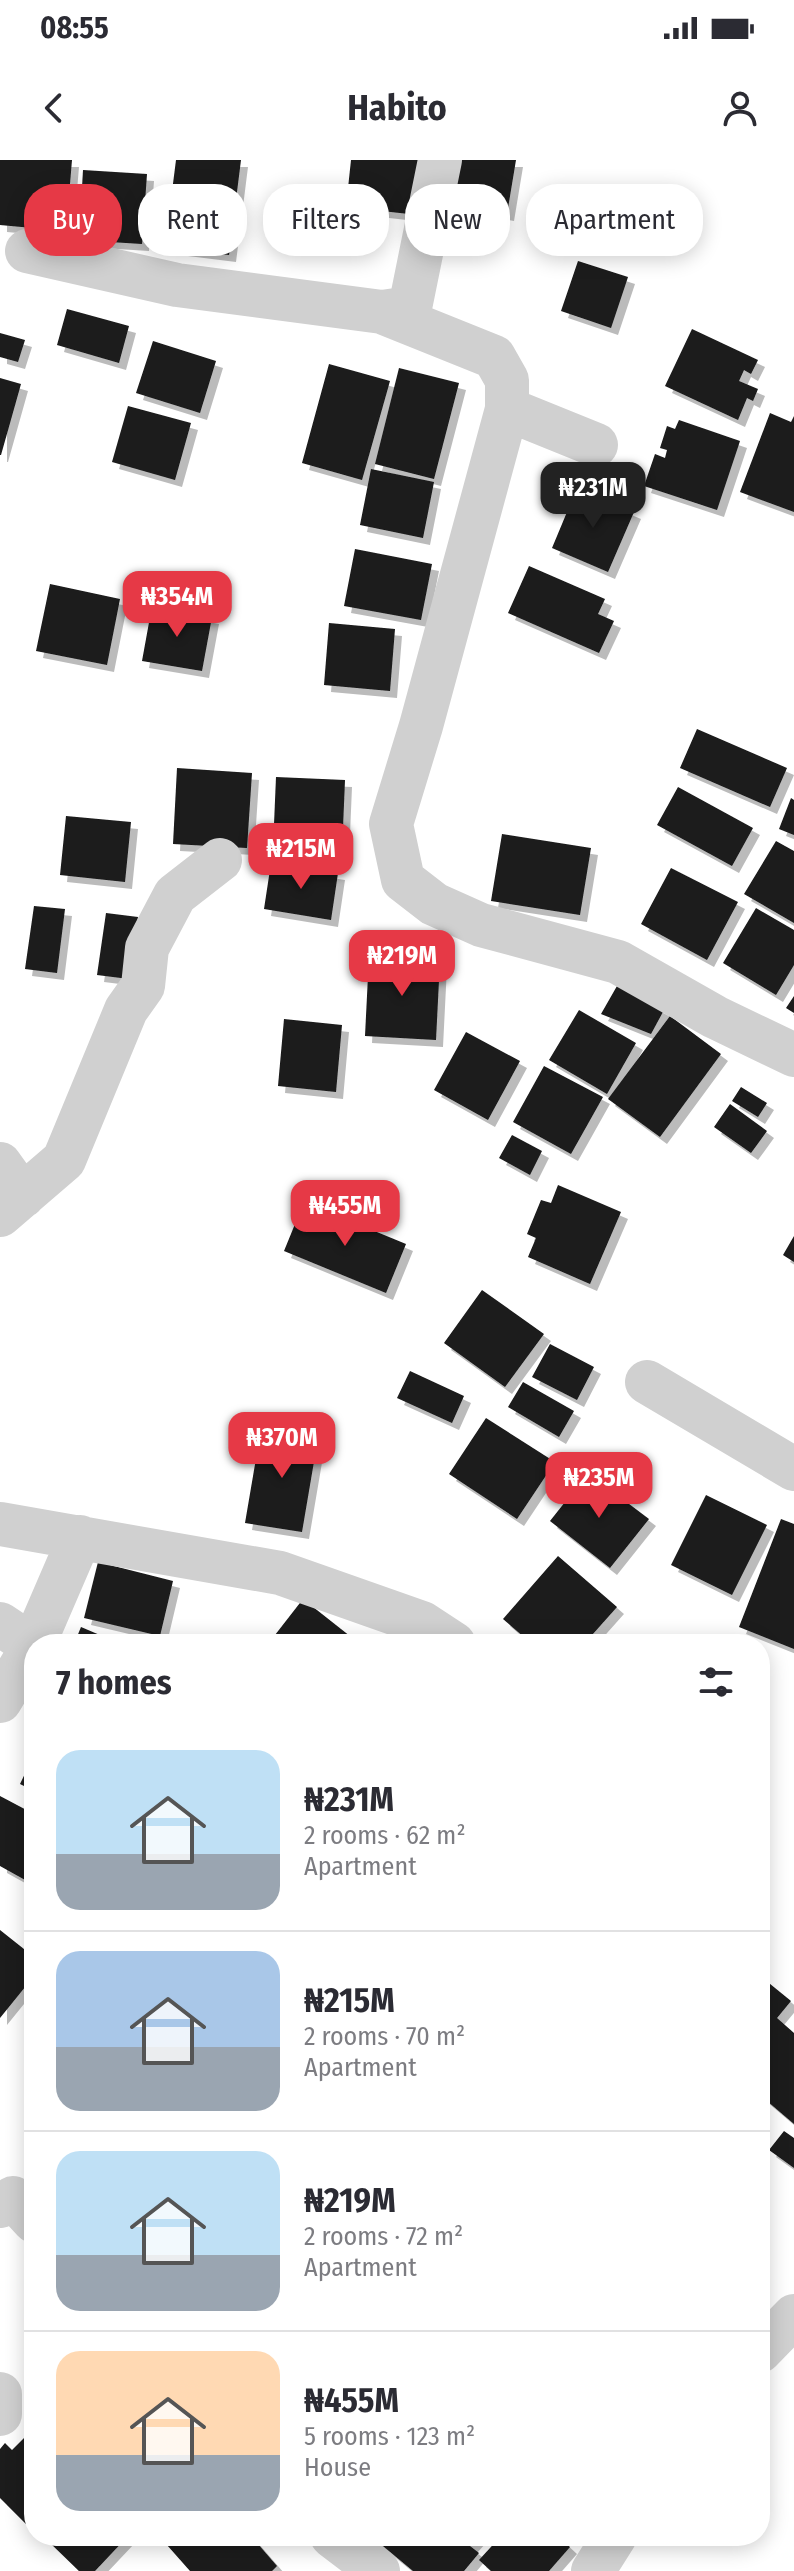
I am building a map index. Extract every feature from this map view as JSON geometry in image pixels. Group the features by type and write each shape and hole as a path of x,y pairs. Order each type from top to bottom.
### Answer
{"street":[{"path":"382,312 410,308 440,160"},
{"path":"49,256 177,285 382,312 494,357 507,380 507,409 421,726 391,824 403,880 434,904 481,925 618,962 715,1017 794,1055"},
{"path":"507,409 596,445"},
{"path":"8,1192 64,1160 126,1010 143,986 147,948 175,895 220,860"},
{"path":"647,1382 794,1469"},
{"path":"0,1524 280,1573 422,1623 439,1634"},
{"path":"0,1701 16,1635 80,1537"},
{"path":"770,2341 794,2316"},
{"path":"0,2394 0,2414"},
{"path":"345,2546 378,2571"},
{"path":"593,2571 609,2546"}],"building":[{"path":"0,160 72,160 70,184 24,184 24,227 0,225"},
{"path":"176,160 241,160 238,184 173,184"},
{"path":"351,160 424,160 421,184 405,184 405,214 389,212 389,184 348,184"},
{"path":"454,160 516,160 510,196 510,184 450,184"},
{"path":"83,170 147,174 146,184 138,184 138,244 122,243 122,184 82,184"},
{"path":"578,261 628,277 611,328 561,311"},
{"path":"67,309 129,326 119,363 57,345"},
{"path":"692,329 758,360 751,374 744,370 739,381 758,389 753,401 747,398 738,420 665,386"},
{"path":"0,333 25,340 18,362 0,357"},
{"path":"153,341 216,361 200,413 136,393"},
{"path":"329,364 390,381 362,480 302,463"},
{"path":"399,368 459,383 434,479 375,464"},
{"path":"0,378 21,384 1,455 0,455"},
{"path":"128,406 191,423 175,480 112,462"},
{"path":"770,413 791,422 794,416 794,512 740,492"},
{"path":"679,420 740,441 717,510 644,486 655,454 665,458 667,450 660,448 667,426 675,429"},
{"path":"371,469 434,482 423,538 360,525"},
{"path":"577,488 634,512 608,572 552,548"},
{"path":"355,549 432,564 421,620 344,606"},
{"path":"529,566 605,599 598,614 614,621 599,653 508,613"},
{"path":"50,584 120,599 107,665 36,651"},
{"path":"152,606 212,617 202,671 142,661"},
{"path":"329,623 395,629 390,691 324,685"},
{"path":"697,729 787,768 770,807 680,768"},
{"path":"177,768 252,773 247,848 173,844"},
{"path":"276,777 345,780 342,851 273,848"},
{"path":"678,787 753,828 732,866 657,825"},
{"path":"791,798 794,800 794,835 779,829"},
{"path":"66,816 131,822 125,882 60,875"},
{"path":"502,834 591,848 580,915 491,901"},
{"path":"776,841 794,851 794,923 744,894"},
{"path":"271,863 338,873 331,920 264,909"},
{"path":"671,868 738,902 707,960 641,924"},
{"path":"34,906 65,909 57,973 25,969"},
{"path":"756,908 794,930 794,965 776,995 723,963"},
{"path":"106,913 138,917 129,979 97,975"},
{"path":"369,956 440,960 436,1040 365,1036"},
{"path":"617,986 664,1010 651,1034 601,1014"},
{"path":"794,996 794,1013 786,1008"},
{"path":"579,1010 636,1043 607,1094 549,1060"},
{"path":"670,1016 721,1054 660,1137 608,1099"},
{"path":"284,1019 342,1025 336,1092 278,1086"},
{"path":"466,1032 520,1061 488,1120 434,1090"},
{"path":"544,1066 603,1097 571,1154 513,1122"},
{"path":"741,1087 767,1103 758,1117 732,1101"},
{"path":"730,1104 767,1131 751,1153 714,1127"},
{"path":"512,1135 542,1151 530,1175 499,1158"},
{"path":"558,1185 621,1212 590,1284 528,1257 536,1238 527,1234 541,1200 551,1203"},
{"path":"304,1202 406,1244 386,1293 284,1251"},
{"path":"794,1236 794,1262 783,1255"},
{"path":"482,1290 544,1334 505,1387 444,1343"},
{"path":"550,1344 594,1367 577,1400 532,1377"},
{"path":"410,1371 464,1396 452,1423 397,1398"},
{"path":"523,1382 574,1411 559,1437 508,1407"},
{"path":"486,1418 555,1462 517,1519 449,1474"},
{"path":"261,1429 318,1438 302,1532 245,1523"},
{"path":"588,1473 649,1519 610,1568 550,1521"},
{"path":"706,1495 767,1525 732,1595 671,1565"},
{"path":"781,1519 794,1524 794,1649 770,1639 770,1634 756,1634 739,1627"},
{"path":"558,1556 617,1607 593,1634 520,1634 503,1619"},
{"path":"98,1562 173,1581 160,1634 84,1618"},
{"path":"303,1599 347,1634 276,1634"},
{"path":"81,1627 97,1634 78,1634"},
{"path":"0,1796 24,1809 24,1879 0,1866"},
{"path":"0,1930 24,1949 24,1988 0,2018"},
{"path":"770,1984 791,2001 777,2018 794,2033 794,2124 770,2104"},
{"path":"784,2131 794,2138 794,2168 770,2151"},
{"path":"24,2438 24,2522 0,2498 0,2449 5,2443 12,2450"},
{"path":"53,2546 119,2546 95,2571 79,2571"},
{"path":"168,2546 260,2546 277,2566 272,2571 190,2571"},
{"path":"383,2546 470,2546 479,2553 464,2571 413,2571"},
{"path":"492,2546 570,2547 549,2571 491,2571 479,2560"}]}
